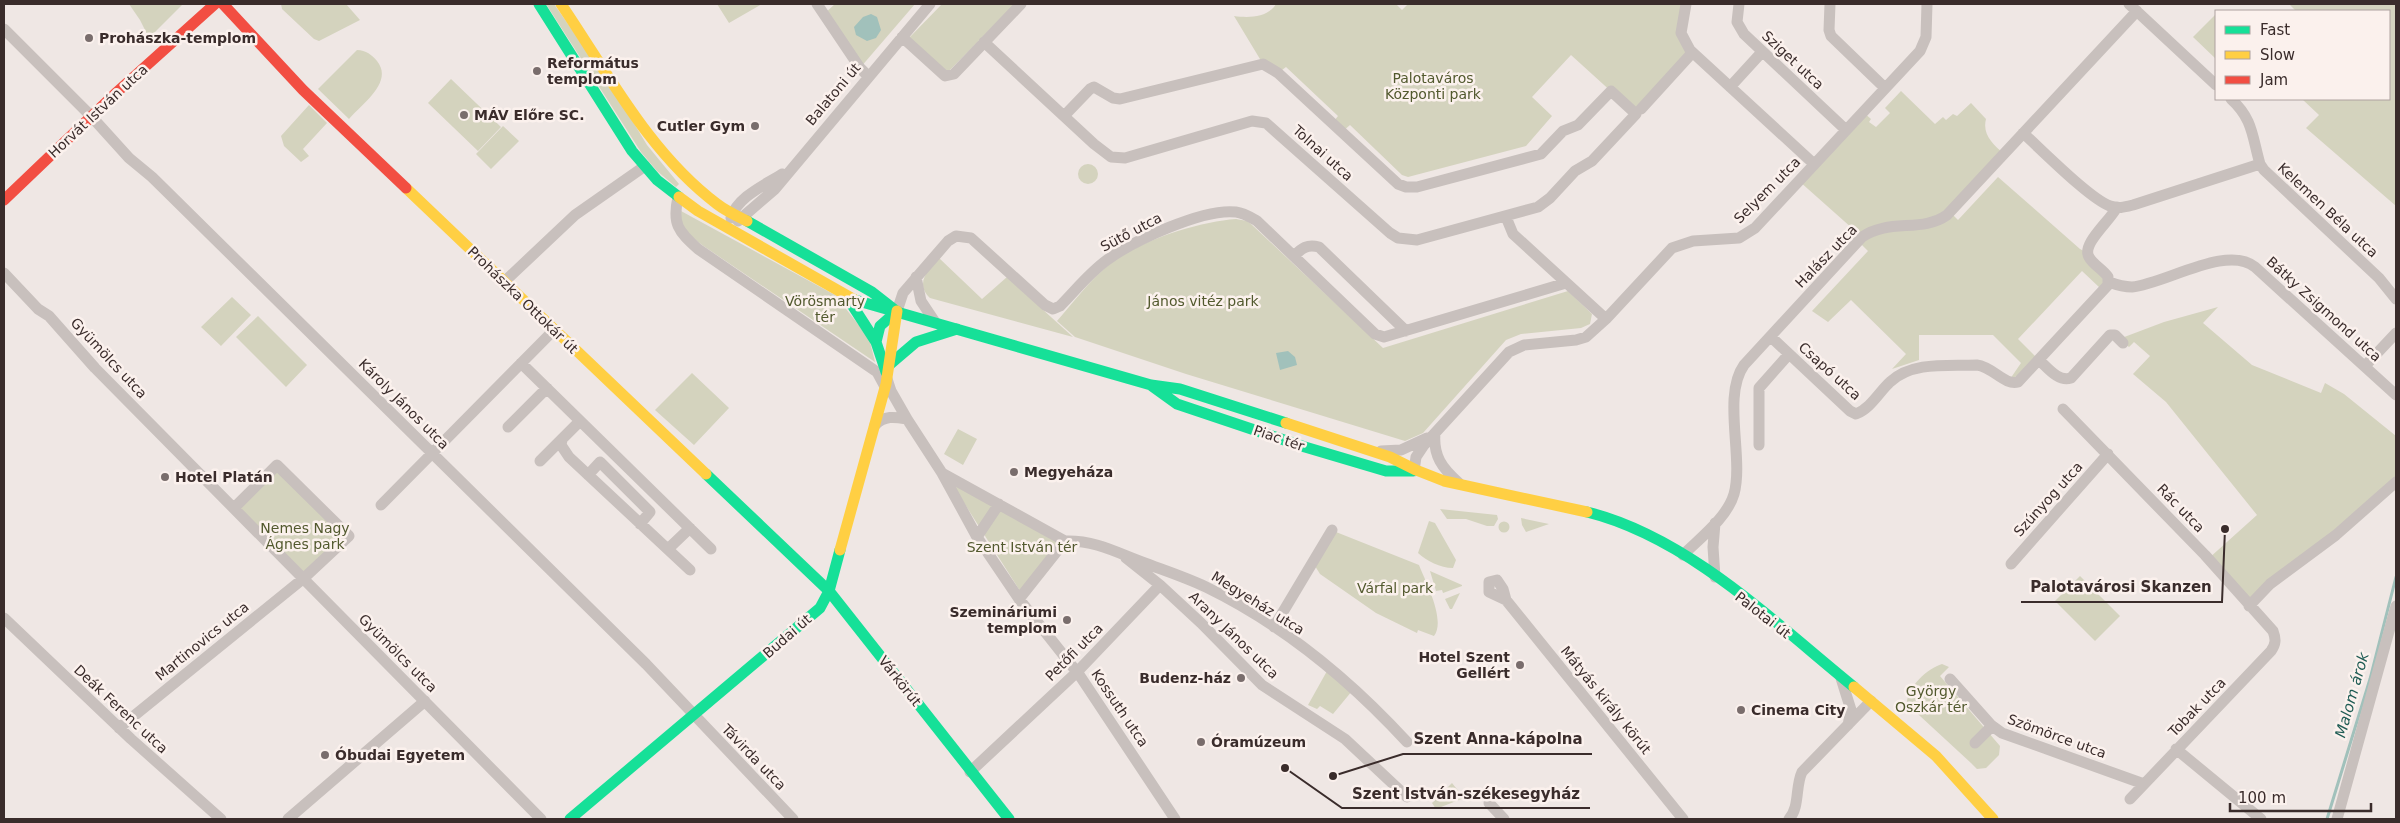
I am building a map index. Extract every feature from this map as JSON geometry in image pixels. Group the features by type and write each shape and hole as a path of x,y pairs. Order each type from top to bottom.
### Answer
{"main road":[{"name":"Horvát István utca","path":"4,200 91,116 215,4"},
{"name":"Prohászka Ottokár út","path":"223,4 303,90 829,591"},
{"path":"539,4 632,151 678,197 729,229 847,297 866,305 897,311"},
{"path":"561,4 656,146 698,189 737,216 872,292 897,311"},
{"name":"Budai út","path":"847,297 876,342 887,377"},
{"path":"876,342 880,326 897,311"},
{"name":"Budai út","path":"570,819 820,608 829,591 885,390 897,311"},
{"name":"Piac tér","path":"897,311 1151,386 1180,389 1390,457 1414,471 1486,490"},
{"path":"889,365 916,342 958,329"},
{"name":"Piac tér","path":"1151,386 1177,404 1305,447 1386,471 1414,471"},
{"name":"Palotai út","path":"1486,490 1572,509 1617,522 1649,535 1683,555 1716,577 1841,676 1932,752 1958,776 1993,819"},
{"name":"Várkörút","path":"829,591 1009,819"},
{"name":"Várkörút","path":"970,772 972,783 999,819"}],"street":[{"path":"817,4 860,68 868,76"},
{"name":"Balatoni út","path":"729,229 737,216 774,189 930,4"},
{"path":"902,37 945,76 954,74 1020,4"},
{"path":"1686,4 1681,33 1692,53 1814,164"},
{"name":"Sziget utca","path":"1739,4 1737,22 1740,29 1846,130"},
{"path":"1830,4 1829,30 1831,36 1885,88"},
{"name":"Selyem utca","path":"1414,471 1416,457 1512,349 1533,343 1581,339 1591,334 1606,319 1672,248 1692,241 1739,238 1748,234 1923,46 1927,27 1927,4"},
{"path":"2133,7 2215,84"},
{"name":"Halász utca","path":"1683,555 1715,523 1731,500 1735,487 1737,378 1744,366 1862,237 1883,226 1926,223 1942,218 2022,133 2133,7"},
{"name":"Károly János utca","path":"4,29 91,116 129,158 152,177 646,664 694,716"},
{"name":"Tolnai utca","path":"984,42 1103,151 1118,158 1125,158 1252,121 1266,123 1310,160 1379,224 1398,238 1418,240 1506,217 1543,204 1575,171 1592,161 1692,53"},
{"path":"1730,87 1762,52"},
{"path":"1064,116 1094,87 1113,98 1120,98 1263,64 1278,72 1398,184 1406,188 1417,187 1536,156 1545,151 1563,131 1578,125 1611,92 1638,111"},
{"path":"2232,100 2240,107 2250,122 2260,164"},
{"path":"2022,133 2094,196 2109,206 2118,208 2088,244 2086,252 2089,258 2105,272 2109,282 2040,360 2059,378 2071,378 2110,335 2115,335 2123,343"},
{"name":"Kelemen Béla utca","path":"2118,208 2133,205 2260,164 2268,174 2379,278 2396,299"},
{"path":"504,282 575,215 645,166"},
{"path":"4,182 13,191"},
{"path":"678,197 674,215 677,226 685,238 698,249 877,372 885,390"},
{"name":"Sütő utca","path":"897,311 903,293 948,240 956,236 970,238 1045,306 1055,309 1101,264 1118,253 1181,223 1226,212 1237,212 1257,221 1375,334 1384,337 1566,283"},
{"path":"1506,217 1513,234 1606,319"},
{"path":"1294,256 1303,247 1311,245 1319,247 1406,331"},
{"name":"Bátky Zsigmond utca","path":"2109,282 2122,286 2140,285 2225,260 2243,259 2255,266 2396,395"},
{"name":"Gyümölcs utca","path":"4,273 38,309 49,316 86,358 541,819"},
{"path":"916,277 921,301 935,322"},
{"path":"381,505 554,330"},
{"path":"2366,366 2396,333"},
{"name":"Csapó utca","path":"1771,337 1850,411 1856,414 1863,411 1891,381 1910,369 1921,367 1987,366 2013,383 2023,378 2040,360"},
{"path":"1759,445 1759,388 1789,354"},
{"path":"521,363 712,549"},
{"path":"887,377 891,391 942,473 977,538 1019,599 1066,541 942,473"},
{"path":"508,427 547,388"},
{"name":"Rác utca","path":"2063,410 2108,454 2273,631"},
{"path":"875,425 889,417 907,419"},
{"path":"540,461 580,421"},
{"path":"1436,433 1435,451 1439,461 1444,470 1461,484"},
{"name":"Selyem utca","path":"1370,451 1400,450 1436,433"},
{"path":"562,440 564,452 690,570"},
{"name":"Szúnyog utca","path":"2011,564 2108,454"},
{"path":"588,475 600,462 650,512 640,524"},
{"name":"Martinovics utca","path":"119,728 304,578 349,536 277,465 234,508"},
{"path":"2249,606 2270,584 2342,530 2396,482"},
{"path":"977,538 999,504"},
{"path":"1715,523 1712,547 1716,577"},
{"path":"668,549 690,528"},
{"path":"1274,627 1332,530"},
{"name":"Megyeház utca","path":"1066,541 1082,540 1098,544 1206,588 1274,627 1346,680 1375,707 1407,742"},
{"path":"1121,554 1160,585"},
{"name":"Petőfi utca","path":"970,772 1077,672 1160,585"},
{"name":"Arany János utca","path":"1160,585 1262,684 1345,739 1406,797"},
{"name":"Kossuth utca","path":"1019,599 1077,672 1176,816"},
{"name":"Mátyás király körút","path":"1506,600 1683,819"},
{"path":"2336,819 2396,606"},
{"name":"Deák Ferenc utca","path":"4,618 119,728 220,819"},
{"name":"Tobak utca","path":"2130,799 2271,651 2276,642 2273,631"},
{"path":"1841,676 1851,710 1848,725"},
{"name":"Szömörce utca","path":"1950,678 1992,726 2002,733 2144,784"},
{"path":"1790,819 1795,809 1799,779 1810,763 1871,701"},
{"path":"288,819 425,702"},
{"name":"Távirda utca","path":"694,716 793,819"},
{"path":"1975,743 1992,726"},
{"path":"2176,749 2261,819"},
{"path":"1489,803 1504,819"}],"green space":[{"path":"129,4 183,4 149,38"},
{"path":"281,4 346,4 360,20 319,41 314,39 282,9"},
{"path":"546,4 554,4 612,87 647,145 679,184 676,187 657,171 641,152"},
{"path":"717,4 762,4 729,23"},
{"path":"835,4 915,4 860,68 824,14"},
{"path":"942,4 1015,4 948,72 909,38"},
{"name":"Palotaváros Központi park","path":"1276,4 1396,4 1402,10 1408,4 1686,4 1681,23 1692,53 1636,114 1571,55 1532,97 1552,116 1526,146 1408,177 1402,175 1350,125 1342,132 1334,121 1338,116 1286,67 1278,73 1263,64 1234,16 1257,16 1268,12"},
{"path":"2289,4 2396,4 2396,206 2306,128 2319,115 2303,100 2390,100 2390,10 2295,10"},
{"path":"2215,15 2215,58 2193,37"},
{"path":"357,50 366,52 377,61 382,77 379,85 368,100 349,119 318,89"},
{"name":"MÁV Előre SC.","path":"451,79 501,127 478,151 428,103"},
{"path":"1901,91 1935,124 1943,117 1946,120 1953,114 1957,116 1971,103 1986,119 1985,125 1989,139 2004,154 1950,212 1958,220 1998,177 2080,249 2086,252 2108,277 2100,288 2082,271 2018,339 2039,360 2008,382 2021,363 1993,335 1919,335 1919,360 1892,369 1906,354 1851,300 1828,322 1812,311 1868,251 1862,245 1862,237 1799,181 1863,112 1871,119 1869,122 1876,127 1890,113 1885,108"},
{"path":"309,105 327,123 303,149 309,156 301,162 284,146 281,136"},
{"path":"503,126 519,141 491,169 476,154"},
{"path":"1088,164 1095,167 1098,174 1095,181 1088,184 1081,181 1078,174 1081,167"},
{"name":"Vörösmarty tér","path":"681,211 835,295 869,338 875,362 689,235 681,222"},
{"name":"János vitéz park","path":"1236,219 1247,221 1251,224 1383,348 1568,291 1592,314 1590,324 1581,328 1521,334 1506,340 1423,433 1405,441 1186,374 1075,337 1057,321 1104,269 1131,250 1185,229"},
{"path":"939,258 982,299 1007,277 1073,337 930,298 925,292 923,282 925,276"},
{"path":"232,297 251,315 221,346 201,327"},
{"path":"2218,307 2203,323 2252,365 2321,393 2325,383 2344,394 2396,436 2396,482 2249,606 2208,559 2257,515 2166,402 2133,374 2150,356 2134,342 2129,347 2119,339 2164,322"},
{"path":"258,316 307,365 286,387 236,337"},
{"path":"692,373 729,408 694,445 655,410"},
{"path":"958,429 977,439 963,465 944,454"},
{"name":"Nemes Nagy Ágnes park","path":"277,465 349,536 304,578 234,508"},
{"name":"Szent István tér","path":"952,484 1062,539 1020,591"},
{"path":"1440,509 1497,515 1498,519 1494,526 1487,526 1466,519 1447,519"},
{"path":"1521,518 1549,524 1526,532"},
{"path":"1429,521 1435,523 1456,560 1453,568 1434,564 1418,553"},
{"path":"1504,521 1510,527 1504,533 1498,527"},
{"name":"Várfal park","path":"1336,532 1419,565 1434,601 1438,621 1434,636 1418,630 1417,633 1376,613 1320,574 1315,566"},
{"path":"1430,571 1462,586 1443,593 1442,590 1436,591"},
{"path":"2080,576 2120,616 2095,641 2055,601"},
{"path":"1460,593 1452,609 1450,609 1445,599"},
{"name":"György Oszkár tér","path":"1942,664 1949,667 1940,676 2000,746 1999,755 1986,768 1977,769 1907,704 1910,692 1919,679 1936,666"},
{"path":"1327,671 1352,691 1333,714 1320,706 1317,709 1308,705"},
{"path":"1452,783 1464,798 1436,809 1432,803"}],"water":[{"path":"871,14 877,17 881,30 876,38 867,41 856,35 854,27 863,17"},
{"path":"1288,351 1295,357 1297,365 1280,370 1276,353"}],"waterway":[{"name":"Malom árok","path":"2327,819 2370,679 2396,577"}],"traffic: fast":[{"path":"539,4 632,151 657,180 679,197"},
{"path":"747,221 872,292 895,310"},
{"path":"847,297 876,342 886,372"},
{"path":"855,300 1151,385 1180,389 1286,423"},
{"path":"876,342 880,326 897,311"},
{"path":"889,365 916,342 957,329"},
{"path":"1152,386 1177,404 1305,447 1386,471 1412,471"},
{"path":"706,474 829,591 1009,819"},
{"path":"1587,512 1624,524 1660,541 1695,561 1761,610 1854,687"},
{"path":"570,819 820,608 829,591 840,550"}],"traffic: slow":[{"path":"561,4 631,111 671,161 693,184 717,204 747,221"},
{"path":"406,188 706,474"},
{"path":"679,197 698,211 855,300"},
{"path":"840,550 886,384 897,311"},
{"path":"1286,423 1390,457 1444,481 1587,512"},
{"path":"1854,687 1936,756 1993,819"}],"traffic: jam":[{"path":"4,200 117,92 215,4"},
{"path":"223,4 303,90 406,188"}],"place":[{"name":"Prohászka-templom","path":"89,38"},
{"name":"Református templom","path":"537,71"},
{"name":"MÁV Előre SC.","path":"464,115"},
{"name":"Cutler Gym","path":"755,126"},
{"name":"Megyeháza","path":"1014,472"},
{"name":"Hotel Platán","path":"165,477"},
{"name":"Palotavárosi Skanzen","path":"2225,529"},
{"name":"Szemináriumi templom","path":"1067,620"},
{"name":"Hotel Szent Gellért","path":"1520,665"},
{"name":"Budenz-ház","path":"1241,678"},
{"name":"Cinema City","path":"1741,710"},
{"name":"Óramúzeum","path":"1201,742"},
{"name":"Óbudai Egyetem","path":"325,755"},
{"name":"Szent István-székesegyház","path":"1285,768"},
{"name":"Szent Anna-kápolna","path":"1333,776"}]}
